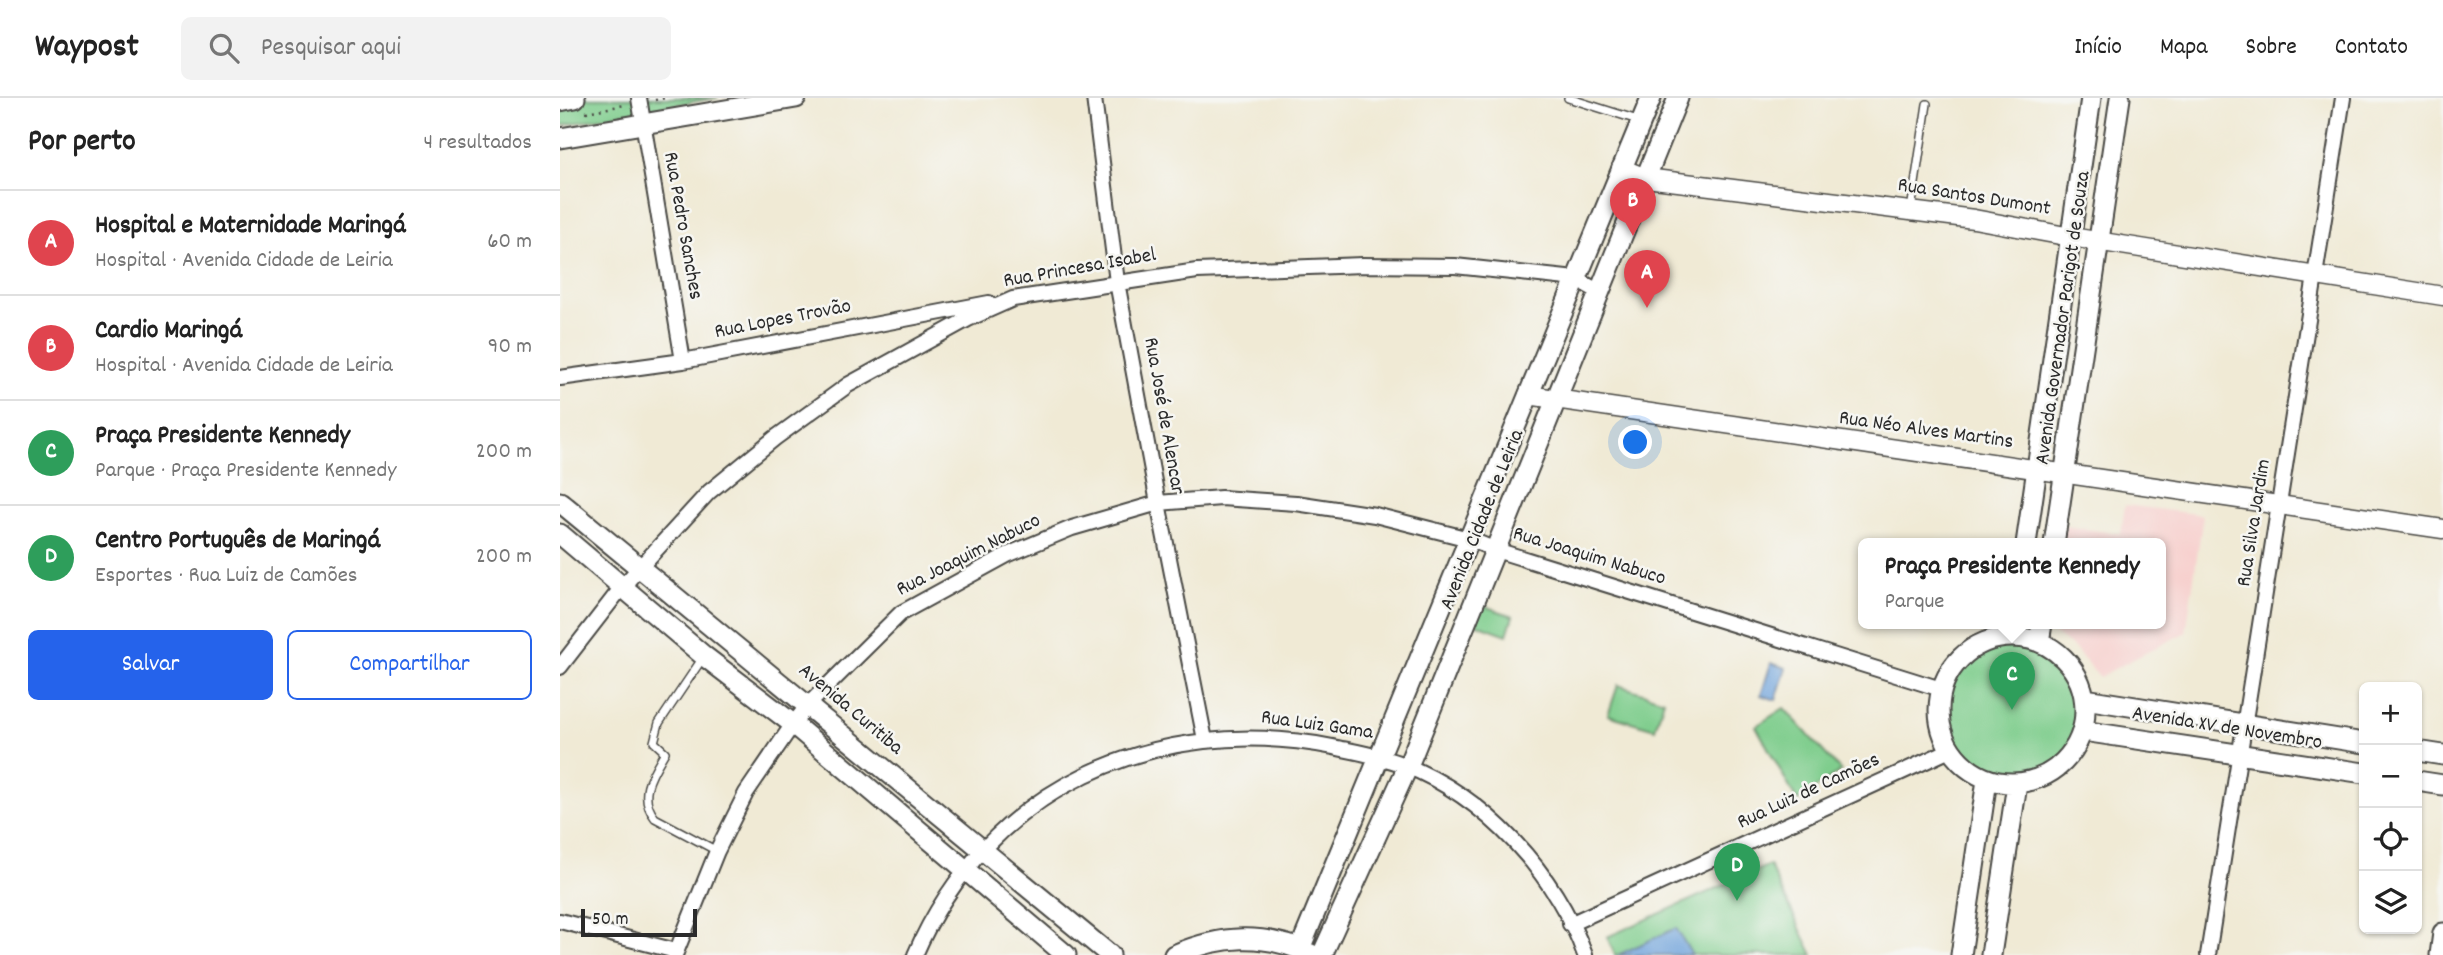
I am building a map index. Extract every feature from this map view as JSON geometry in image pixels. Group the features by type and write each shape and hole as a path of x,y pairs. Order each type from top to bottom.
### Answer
{"main road":[{"path":"560,138 796,98"},
{"name":"Avenida Cidade de Leiria","path":"1307,952 1380,756 1651,98"},
{"name":"Avenida Cidade de Leiria","path":"1322,955 1408,766 1678,98"},
{"name":"Avenida Governador Parigot de Souza","path":"2027,538 2091,98"},
{"name":"Avenida Governador Parigot de Souza","path":"2055,538 2120,98"},
{"path":"560,100 581,105"},
{"name":"Avenida Curitiba","path":"560,502 1110,955"},
{"path":"560,534 705,656 793,724 1066,955"},
{"path":"2013,631 2041,633 2051,648 2070,664 2082,687 2086,715 2076,747 2059,767 2036,780 2017,784 1987,780 1971,772 1950,750 1939,721 1941,689 1956,662 1982,644 2013,631"},
{"name":"Avenida XV de Novembro","path":"2085,699 2359,742"},
{"name":"Avenida XV de Novembro","path":"2083,730 2359,772"},
{"path":"2422,752 2443,755"},
{"path":"1961,955 1987,780"},
{"path":"2422,782 2443,785"},
{"path":"1990,955 2017,784"},
{"path":"2440,955 2443,933"},
{"path":"1174,955 1222,939 1271,940 1307,952"}],"street":[{"name":"Rua José de Alencar","path":"1094,98 1117,282 1205,740"},
{"name":"Rua Silva Jardim","path":"2208,955 2343,98"},
{"name":"Rua Pedro Sanches","path":"639,100 683,360"},
{"name":"Rua Santos Dumont","path":"1622,168 1646,178 2000,223 2098,242 2443,296"},
{"name":"Rua Princesa Isabel","path":"560,667 639,567 709,492 775,438 848,385 968,318 1013,299 1197,271 1363,265 1455,266 1576,279"},
{"path":"1576,279 1598,291"},
{"name":"Rua Lopes Trovão","path":"560,378 683,360 1013,299"},
{"name":"Rua Néo Alves Martins","path":"1528,395 2443,529"},
{"name":"Rua Joaquim Nabuco","path":"676,953 717,851 746,793 808,705 901,613 1007,555 1072,528 1158,503 1221,498 1296,503 1374,515 1469,539 1496,550 1941,689"},
{"name":"Rua Luiz Gama","path":"915,955 934,916 981,850 1033,807 1068,784 1097,769 1159,748 1205,740 1259,737 1308,742 1380,756 1442,783 1472,803 1512,840 1556,895 1585,955"},
{"name":"Rua Luiz de Camões","path":"1570,924 1950,750"},
{"path":"560,921 676,953"}],"lane":[{"path":"1568,98 1641,121"},
{"path":"1912,210 1927,104"},
{"path":"705,656 659,723 654,742 665,752 649,781 646,799 648,809 655,818 717,851"}],"path":[{"path":"581,105 666,98"}],"shaded area":[{"path":"2125,505 2203,515 2186,632 2099,677 2075,649 2050,629 2166,629 2166,538 2063,538 2064,526 2121,534"}],"green space":[{"path":"586,98 718,98 560,126 560,103"},
{"path":"1481,605 1513,616 1507,635 1474,623"},
{"path":"2012,637 2040,642 2064,658 2080,682 2085,710 2080,738 2064,762 2040,778 2012,783 1984,778 1960,762 1944,738 1939,710 1944,682 1960,658 1984,642"},
{"path":"1618,685 1664,700 1655,729 1608,715"},
{"path":"1784,708 1841,771 1797,801 1756,726"},
{"path":"1769,865 1813,955 1615,955 1607,937"}],"water":[{"path":"1771,663 1786,668 1776,700 1761,695"},
{"path":"1676,928 1692,955 1618,955"}],"place":[{"name":"Cardio Maringá","path":"1633,236"},
{"name":"Hospital e Maternidade Maringá","path":"1647,308"},
{"name":"Praça Presidente Kennedy","path":"2012,710"},
{"name":"Centro Português de Maringá","path":"1737,901"}]}
